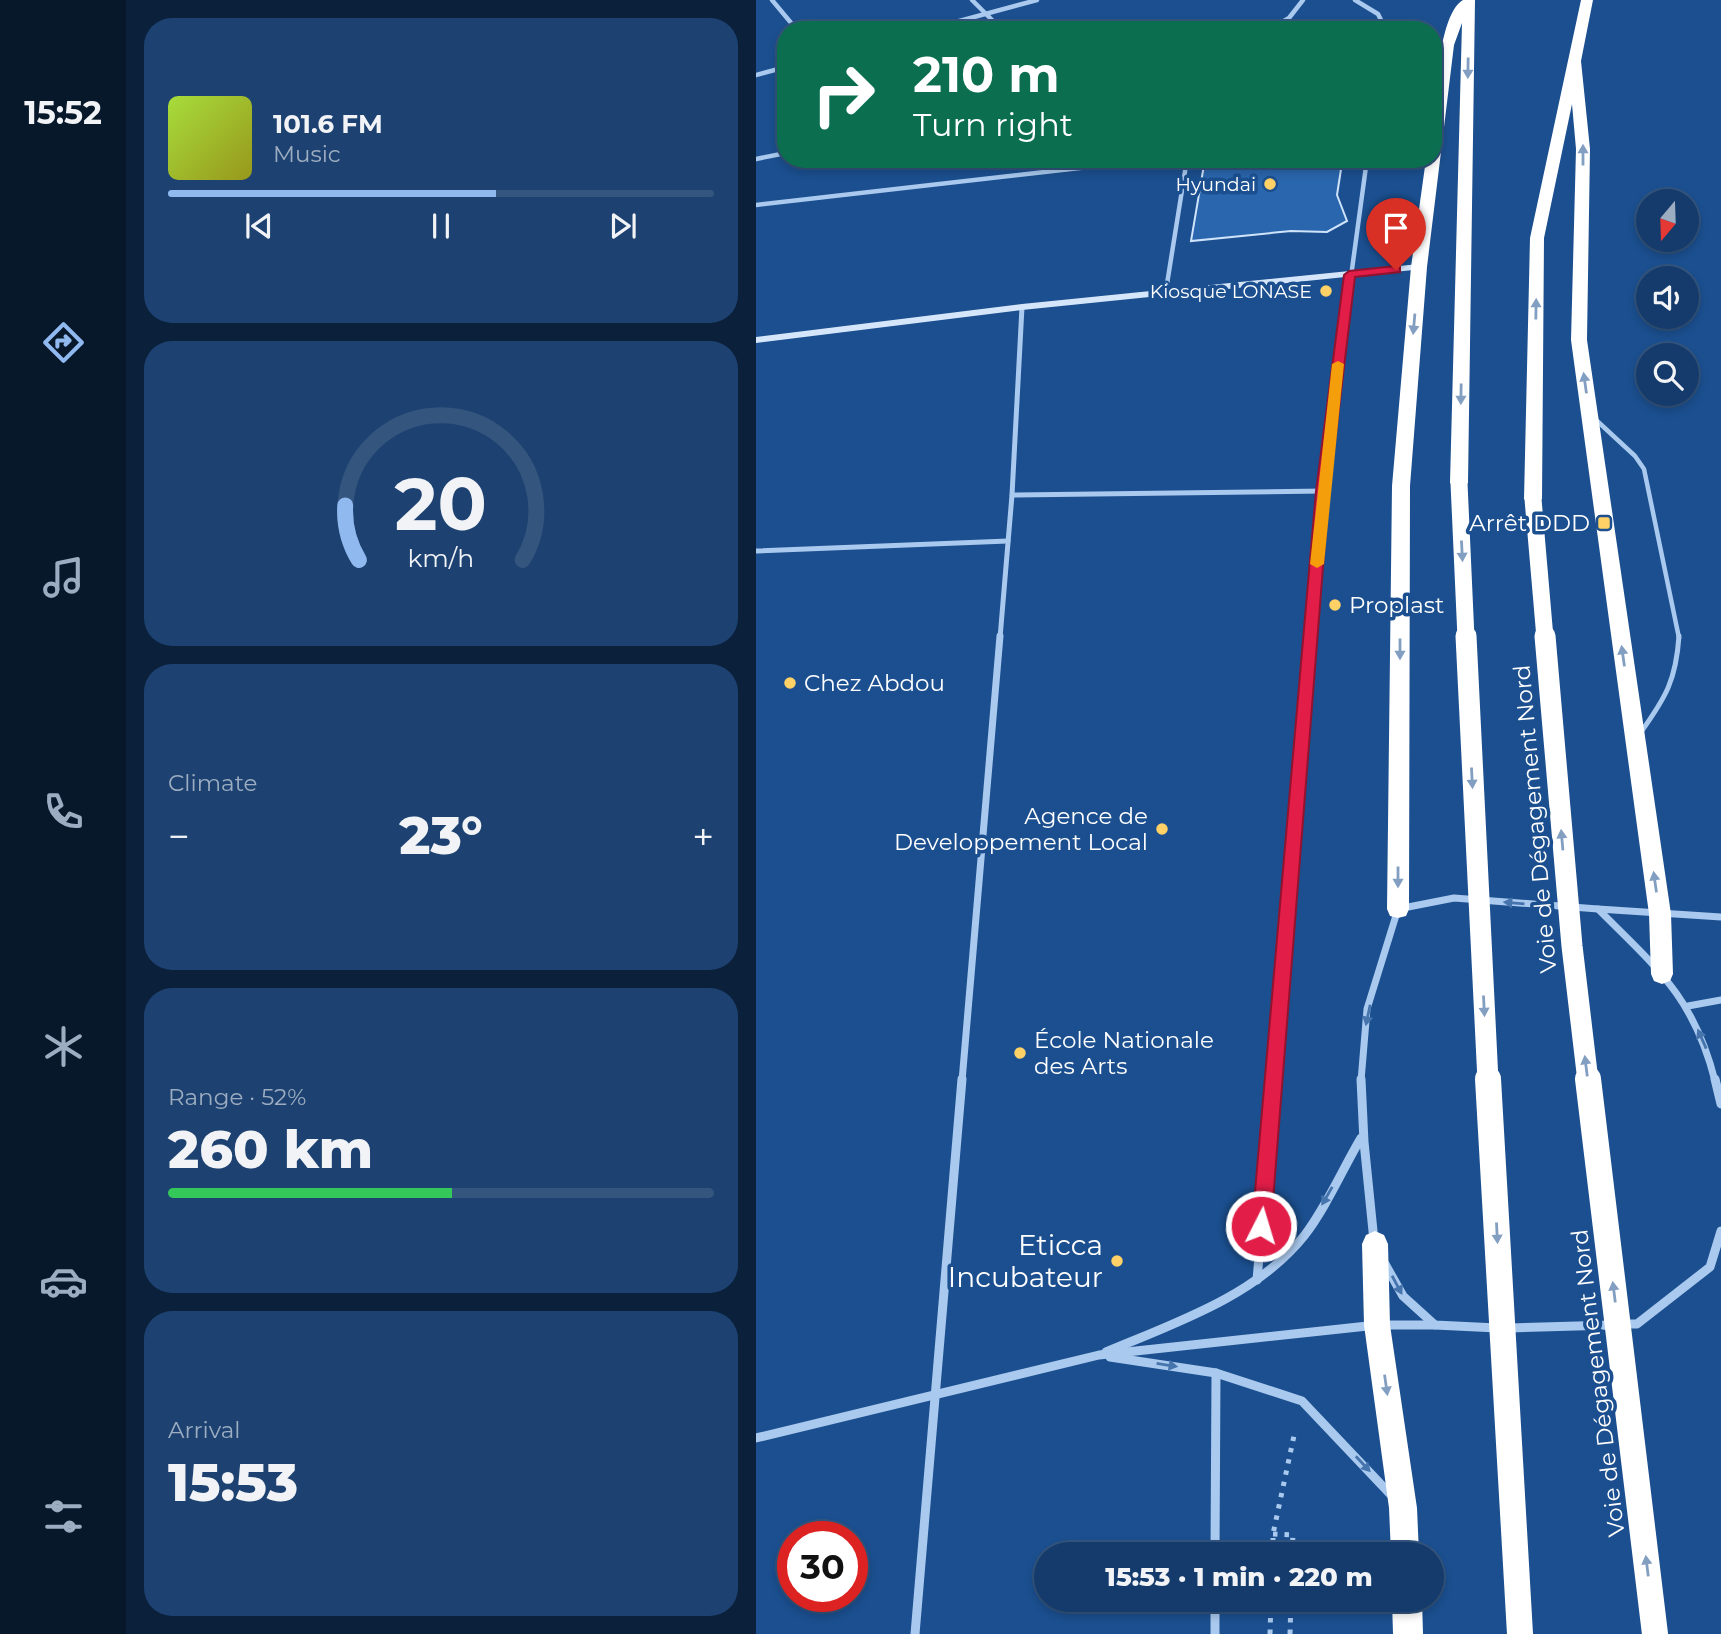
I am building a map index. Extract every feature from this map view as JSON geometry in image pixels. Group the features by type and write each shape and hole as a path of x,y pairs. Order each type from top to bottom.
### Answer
{"highway":[{"path":"1442,90 1448,45 1467,0"},
{"path":"1467,0 1459,483 1475,850 1520,1634"},
{"name":"Voie de Dégagement Nord","path":"1587,0 1537,238 1533,499 1572,946 1655,1634"},
{"path":"1574,60 1583,149 1579,340 1660,914 1662,974"},
{"path":"1398,909 1401,486 1419,267 1432,168"},
{"path":"1375,1244 1377,1325 1403,1508 1404,1542"},
{"path":"1407,1612 1408,1634"}],"street":[{"path":"772,0 790,21"},
{"path":"972,0 993,21"},
{"path":"960,21 1037,0"},
{"path":"1285,21 1303,0"},
{"path":"1355,0 1378,14 1382,21"},
{"path":"756,75 777,69"},
{"path":"756,159 777,155"},
{"path":"756,205 1080,168"},
{"path":"1165,294 1186,168"},
{"path":"1257,1280 1323,491 1349,275 1366,168"},
{"path":"756,340 1022,307 1419,267"},
{"path":"915,1634 1012,495 1022,307"},
{"path":"1012,495 1323,491"},
{"path":"756,551 1008,541"},
{"path":"1435,1325 1403,1296 1375,1244 1362,1137 1362,1041 1377,970 1398,909 1454,898 1721,917"},
{"path":"1598,909 1662,974 1688,1006 1711,1059 1721,1104"},
{"path":"1688,1006 1721,1000"},
{"path":"1099,1355 1181,1320 1257,1280 1303,1237 1362,1137"},
{"path":"756,1438 1099,1355 1377,1325 1495,1328 1637,1324 1710,1266 1721,1231"},
{"path":"1099,1355 1216,1373 1302,1401 1403,1508"},
{"path":"1215,1542 1216,1373"},
{"path":"1215,1612 1215,1634"}],"lane":[{"path":"1589,413 1635,456 1644,469 1679,635 1677,665 1668,694 1635,740"}],"path":[{"path":"1273,1542 1302,1401"},
{"path":"1273,1534 1293,1535 1293,1542"},
{"path":"1270,1634 1271,1612"},
{"path":"1290,1634 1291,1612"}],"building":[{"name":"Hyundai","path":"1203,168 1341,168 1337,195 1347,221 1327,232 1291,231 1191,241"}],"slow traffic":[{"path":"1317,564 1338,364"}],"place":[{"name":"Hyundai","path":"1270,184"},
{"name":"Kiosque LONASE","path":"1326,291"},
{"name":"Arrêt DDD","path":"1604,523"},
{"name":"Proplast","path":"1335,605"},
{"name":"Chez Abdou","path":"790,683"},
{"name":"Agence de Developpement Local","path":"1162,829"},
{"name":"École Nationale des Arts","path":"1020,1053"},
{"name":"Eticca Incubateur","path":"1117,1261"}],"route":[{"path":"1261,1226 1323,491 1349,275 1396,270"}]}
